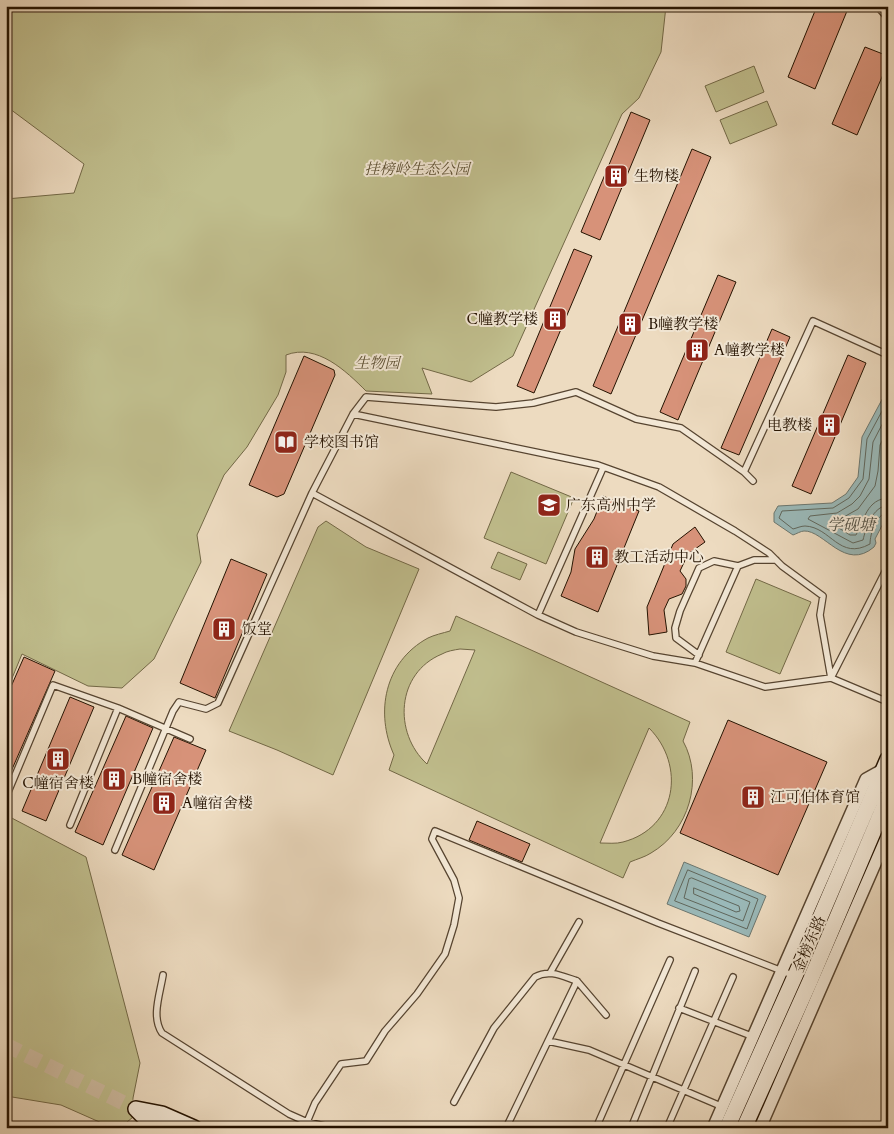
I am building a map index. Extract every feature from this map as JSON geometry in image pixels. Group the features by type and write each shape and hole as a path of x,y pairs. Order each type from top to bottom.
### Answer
{"street":[{"path":"881,6 888,14"},
{"path":"789,974 866,779 886,764"},
{"name":"金榜东路","path":"744,1128 768,1092 817,976 886,764"},
{"name":"金榜东路","path":"728,1128 728,1110 789,974 854,858 884,832 888,797"},
{"path":"817,976 884,832"},
{"path":"760,1128 768,1092"},
{"path":"165,1128 145,1118 136,1109 162,1114 194,1128"},
{"path":"713,1128 728,1110"}],"lane":[{"path":"744,472 812,321 888,354"},
{"path":"115,850 173,711 179,702 206,709 218,703 312,493 354,414 366,397 496,407 533,403 576,392 636,420 681,428 744,472 753,482"},
{"path":"354,414 603,468 659,487 735,531 823,596 820,615 831,678"},
{"path":"538,615 603,468"},
{"path":"312,493 538,615 576,632 653,656 695,663 765,687 831,678 888,702"},
{"path":"699,655 676,638 675,628 680,611 700,568 714,560 738,566 754,560 776,560"},
{"path":"695,663 738,566"},
{"path":"831,678 888,566"},
{"path":"6,797 54,685 118,708 190,739"},
{"path":"70,824 118,708"},
{"path":"307,1122 316,1103 341,1064 366,1062 385,1031 416,994 445,954 459,898 454,880 432,839 435,831 658,924 789,974 817,976"},
{"path":"550,973 579,922"},
{"path":"596,1128 670,960"},
{"path":"631,1128 695,971"},
{"path":"454,1102 494,1028 535,977 542,972 577,981 606,1015"},
{"path":"163,975 156,1017 156,1025 162,1033 267,1102 307,1122 333,1128"},
{"path":"667,1128 733,978"},
{"path":"506,1128 577,981"},
{"path":"679,1008 760,1039"},
{"path":"548,1041 589,1050 682,1092 728,1110"}],"green space":[{"name":"挂榜岭生态公园","path":"6,6 666,6 661,52 639,98 622,114 513,356 471,382 422,368 432,394 366,391 340,368 320,356 298,352 286,355 286,372 278,395 247,447 224,475 197,535 201,562 154,659 122,688 88,686 22,654 6,693 6,199 74,193 84,164 6,106"},
{"path":"754,66 764,92 716,112 705,86"},
{"path":"767,101 777,125 730,144 720,120"},
{"path":"511,472 574,498 546,564 484,538"},
{"path":"326,521 366,547 419,569 333,775 229,731 318,527"},
{"path":"498,552 527,564 520,580 491,568"},
{"path":"756,579 811,602 780,674 726,652"},
{"path":"456,616 690,722 683,741 692,771 692,787 689,803 675,832 649,854 630,862 623,878 389,770 394,755 388,739 385,706 387,690 393,674 401,660 413,648 428,638 450,631","holes":["460,649 475,650 427,764 416,751 405,721 404,704 408,689 415,675 427,663 444,653","649,728 661,743 668,759 671,777 670,794 665,810 655,823 641,835 620,843 600,843"]},
{"path":"6,815 86,857 140,1063 133,1098 133,1117 120,1128 113,1128 61,1105 6,1096"}],"water":[{"name":"学砚塘","path":"886,392 888,514 875,539 874,547 854,555 844,553 812,532 803,531 793,535 774,522 774,513 778,506 832,503 846,494 858,477 862,437"},
{"path":"684,862 766,896 749,937 667,904"}],"building":[{"path":"817,6 836,6 847,11 815,89 788,77"},
{"path":"865,47 888,56 888,63 857,135 832,124"},
{"name":"生物楼","path":"631,112 650,120 600,240 581,232"},
{"path":"692,149 711,157 611,394 593,386"},
{"name":"C幢教学楼","path":"574,249 592,256 534,393 517,386"},
{"name":"A幢教学楼","path":"718,275 736,282 678,420 660,412"},
{"path":"772,329 790,337 739,455 721,448"},
{"name":"电教楼","path":"848,355 866,363 811,494 792,486"},
{"name":"学校图书馆","path":"304,356 334,370 335,375 284,494 277,497 249,485"},
{"name":"教工活动中心","path":"603,496 639,511 598,612 561,596 571,572 575,549 594,519"},
{"path":"695,527 705,542 688,554 680,571 686,579 686,586 682,594 669,599 664,610 667,632 649,635 647,607 673,544"},
{"name":"饭堂","path":"231,559 267,574 215,698 180,683"},
{"path":"24,657 55,671 6,783 6,698"},
{"name":"C幢宿舍楼","path":"70,697 94,707 46,821 22,811"},
{"name":"B幢宿舍楼","path":"126,716 153,728 103,845 75,832"},
{"name":"江可伯体育馆","path":"728,720 827,762 778,875 680,833"},
{"name":"A幢宿舍楼","path":"174,737 206,750 154,870 122,855"},
{"path":"477,821 530,844 522,862 469,840"}],"tunnel":[{"path":"6,1045 136,1109"}],"place":[{"name":"生物楼","path":"616,176"},
{"name":"C幢教学楼","path":"555,319"},
{"name":"B幢教学楼","path":"630,324"},
{"name":"A幢教学楼","path":"697,350"},
{"name":"电教楼","path":"829,425"},
{"name":"学校图书馆","path":"286,442"},
{"name":"广东高州中学","path":"549,505"},
{"name":"教工活动中心","path":"597,557"},
{"name":"饭堂","path":"224,629"},
{"name":"C幢宿舍楼","path":"58,759"},
{"name":"B幢宿舍楼","path":"114,779"},
{"name":"江可伯体育馆","path":"753,797"},
{"name":"A幢宿舍楼","path":"164,803"}],"park label":[{"name":"生物园","path":"377,363"}]}
